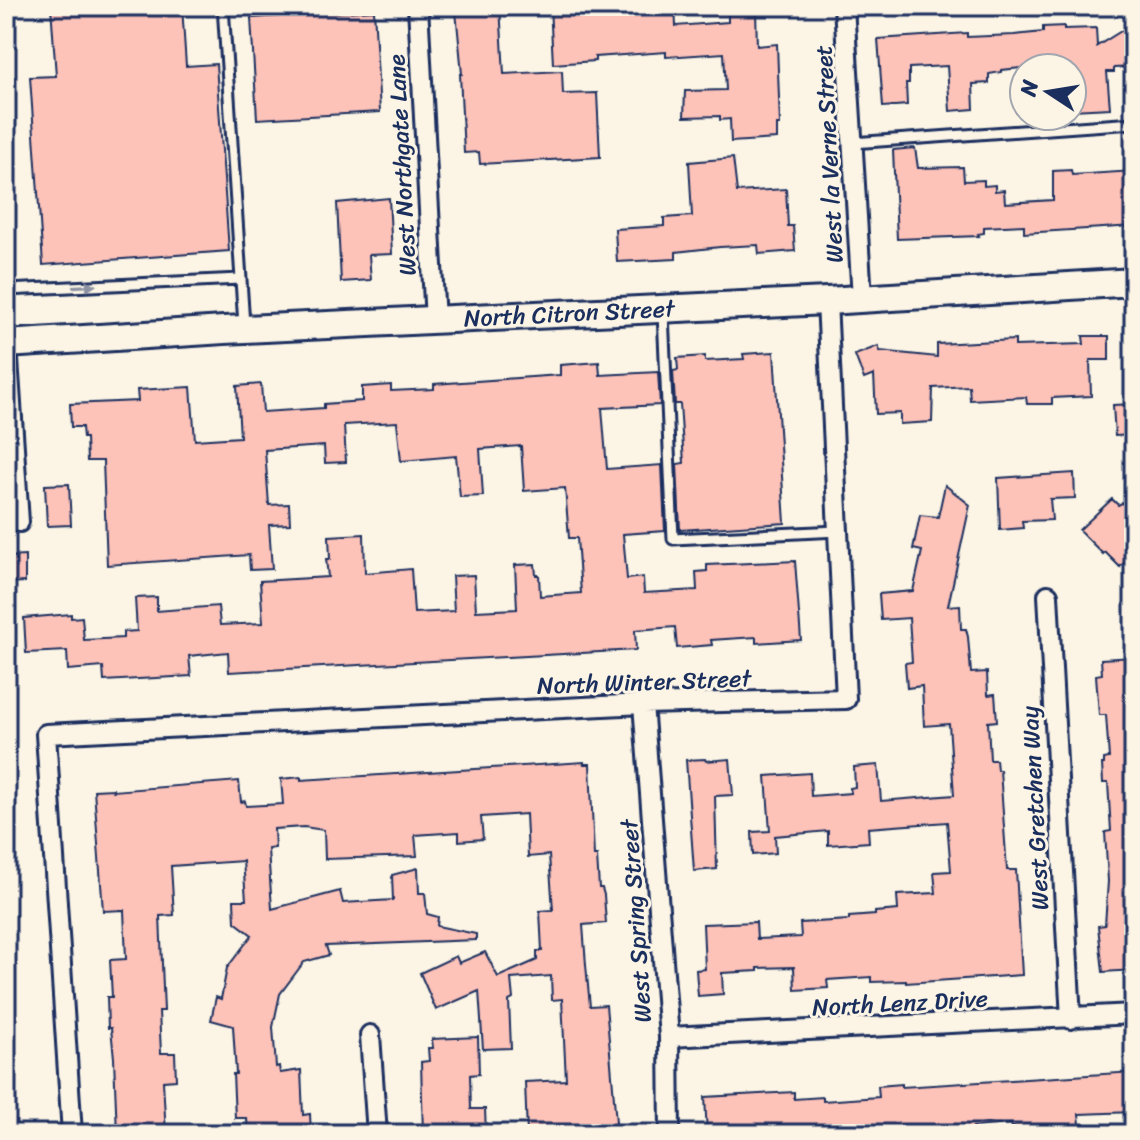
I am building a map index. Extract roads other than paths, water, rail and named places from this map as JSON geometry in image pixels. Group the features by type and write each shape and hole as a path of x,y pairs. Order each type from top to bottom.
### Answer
{"street":[{"name":"West Northgate Lane","path":"418,6 435,321"},
{"name":"West la Verne Street","path":"844,6 862,298"},
{"name":"North Citron Street","path":"6,341 827,301 1134,282"},
{"name":"North Winter Street","path":"72,1134 46,734 643,704 846,699 827,301"},
{"path":"6,341 19,522"},
{"name":"West Gretchen Way","path":"1048,595 1071,1019"},
{"name":"West Spring Street","path":"643,704 669,1037 670,1134"},
{"name":"North Lenz Drive","path":"669,1037 1134,1014"},
{"path":"370,1035 377,1134"}],"lane":[{"path":"223,6 244,329"},
{"path":"6,17 6,39"},
{"path":"852,143 1134,123"},
{"path":"6,290 240,279"},
{"path":"663,309 673,539 838,531"}]}
